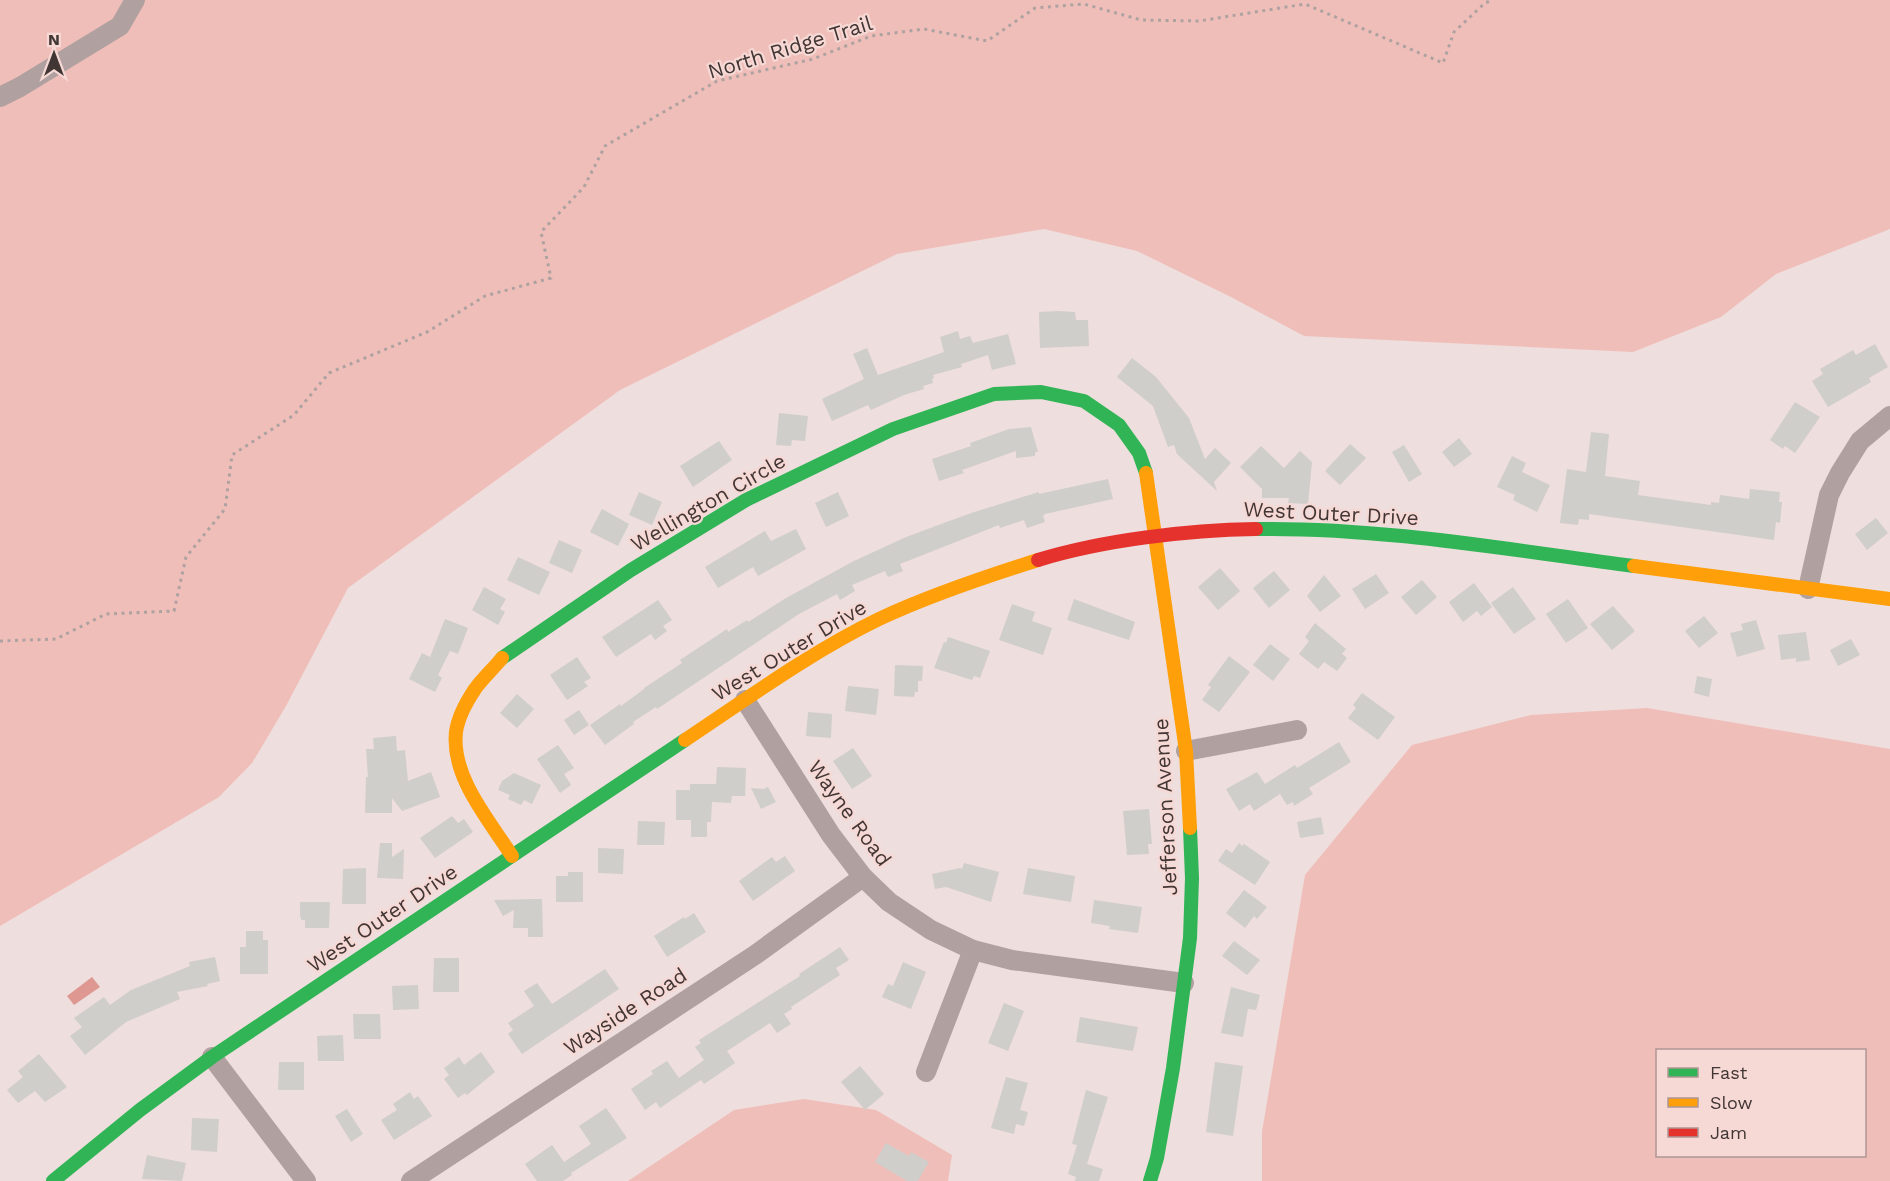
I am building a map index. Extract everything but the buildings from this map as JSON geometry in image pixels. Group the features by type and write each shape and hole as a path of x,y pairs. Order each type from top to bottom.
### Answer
{"street":[{"path":"0,97 120,26 135,0"},
{"name":"Wellington Circle","path":"512,856 464,780 456,758 456,730 462,713 476,688 503,657 560,618 631,570 769,488 893,429 964,403 994,394 1041,392 1084,401 1124,430 1146,471 1156,536"},
{"path":"1808,588 1827,503 1833,488 1860,441 1890,416"},
{"name":"West Outer Drive","path":"53,1181 140,1110 212,1057 745,700 842,639 880,619 977,579 1060,554 1156,536 1233,529 1298,528 1371,533 1890,599"},
{"name":"Jefferson Avenue","path":"1150,1181 1157,1158 1173,1068 1190,938 1192,878 1186,751 1156,536"},
{"name":"Wayne Road","path":"745,700 831,835 863,877 889,902 931,930 973,950 1012,960 1184,983"},
{"path":"1186,751 1297,730"},
{"name":"Wayside Road","path":"411,1181 755,955 863,877"},
{"path":"926,1072 973,950"},
{"path":"212,1057 306,1181"}],"path":[{"name":"North Ridge Trail","path":"0,640 56,639 106,614 174,610 186,557 225,509 231,455 294,415 329,373 427,332 485,296 551,278 541,232 584,187 605,146 717,81 813,59 871,36 924,29 987,41 1035,8 1084,4 1141,20 1198,21 1305,4 1443,63 1454,32 1485,3 1492,0"}],"shaded area":[{"path":"0,0 1890,0 1890,229 1776,274 1721,317 1633,352 1304,336 1137,251 1044,229 897,254 620,390 348,588 286,706 252,763 219,797 0,926"},
{"path":"1647,708 1890,749 1890,1181 1262,1181 1262,1132 1305,875 1412,745 1531,715"},
{"path":"92,977 100,987 74,1005 67,996"},
{"path":"804,1099 876,1110 952,1155 948,1181 628,1181 734,1110"}],"traffic: fast":[{"path":"502,658 631,570 746,500 893,429 994,394 1041,392 1084,401 1119,425 1139,453 1146,473"},
{"path":"1256,529 1303,529 1398,536 1634,566"},
{"path":"53,1181 140,1110 212,1057 685,740"},
{"path":"1150,1181 1157,1158 1173,1068 1190,938 1192,878 1190,828"}],"traffic: slow":[{"path":"1146,473 1186,751 1190,828"},
{"path":"685,740 804,661 879,619 957,587 1038,560"},
{"path":"1634,566 1890,599"},
{"path":"502,658 478,685 466,704 457,726 456,749 465,782 512,856"}],"traffic: jam":[{"path":"1038,560 1090,547 1146,537 1202,531 1256,529"}]}
